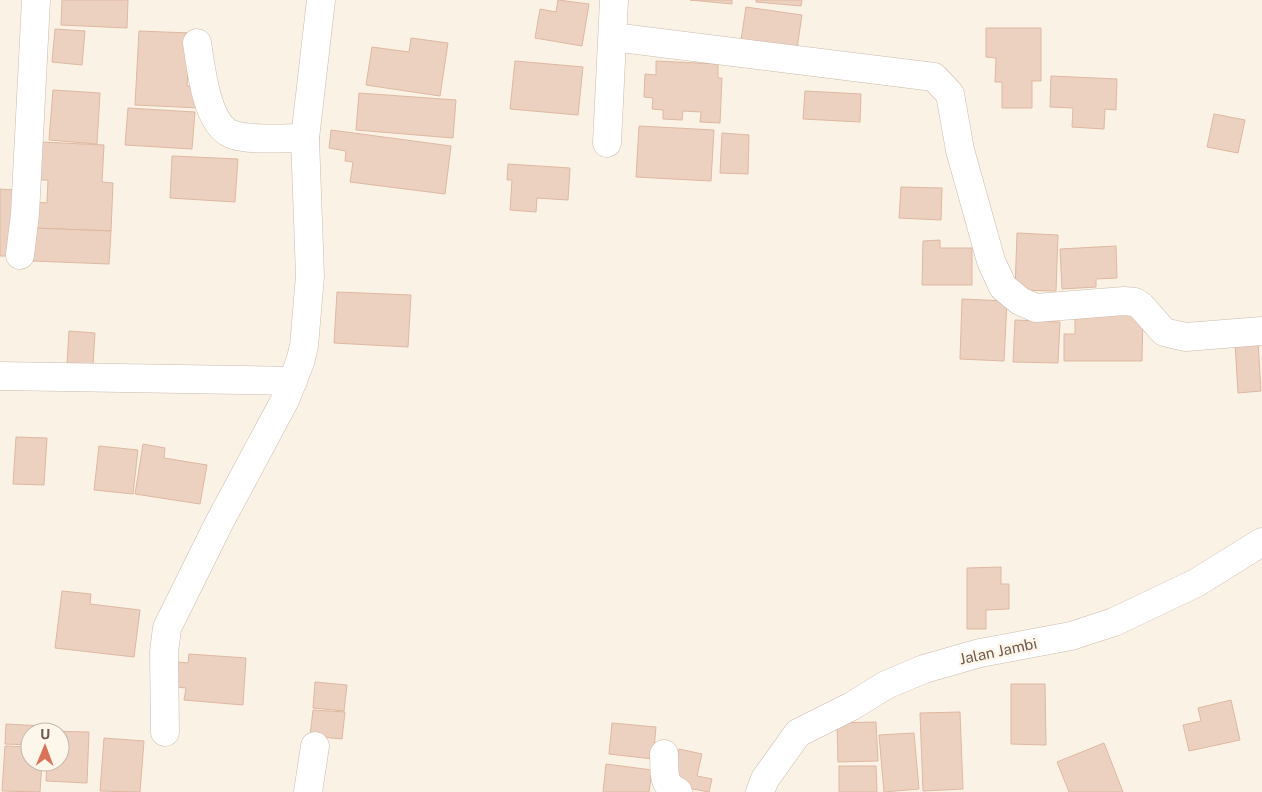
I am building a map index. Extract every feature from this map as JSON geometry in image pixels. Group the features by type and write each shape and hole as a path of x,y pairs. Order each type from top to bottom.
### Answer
{"street":[{"path":"20,255 25,214 36,0"},
{"path":"165,732 164,652 167,628 293,382 304,346 310,276 305,138 322,0"},
{"path":"607,143 614,0"},
{"path":"613,36 934,77 950,94 960,150 992,261 1003,287 1020,301 1036,308 1124,301 1135,302 1142,306 1164,332 1186,336 1262,332"},
{"path":"197,43 208,101 215,119 230,134 251,138 305,138"},
{"path":"0,376 293,382"},
{"name":"Jalan Jambi","path":"762,785 798,733 852,706 886,686 924,669 980,653 1071,636 1114,622 1196,583 1262,542"},
{"path":"308,792 314,746"},
{"path":"664,754 665,779 669,787 678,792"}],"building":[{"path":"62,0 128,0 127,28 61,25"},
{"path":"558,0 589,4 582,46 535,38 540,9 556,12"},
{"path":"690,0 732,0 732,4"},
{"path":"756,0 802,0 801,6 756,2"},
{"path":"746,7 802,15 796,55 740,47"},
{"path":"986,28 1041,28 1041,81 1032,81 1032,108 1002,108 1002,82 995,82 996,58 986,57"},
{"path":"55,29 85,31 82,65 52,62"},
{"path":"139,31 190,33 187,86 201,87 200,108 135,105"},
{"path":"411,38 448,43 440,96 366,85 372,47 409,52"},
{"path":"515,61 583,67 578,115 510,109"},
{"path":"656,61 718,64 718,78 722,78 720,123 700,122 701,112 683,111 682,120 663,119 663,110 652,109 653,98 644,97 645,74 656,75"},
{"path":"1051,76 1117,79 1116,110 1105,109 1104,129 1072,127 1073,108 1050,107"},
{"path":"53,90 100,93 97,144 49,140"},
{"path":"805,91 861,94 860,122 803,119"},
{"path":"359,93 456,100 453,138 356,130"},
{"path":"128,108 195,112 192,149 125,145"},
{"path":"1214,114 1245,120 1238,153 1207,147"},
{"path":"639,126 714,130 711,181 636,177"},
{"path":"331,130 451,146 445,194 350,182 353,162 345,161 346,151 329,148"},
{"path":"722,133 749,135 748,174 720,173"},
{"path":"41,142 104,145 102,182 113,183 111,231 34,228 35,202 47,203 48,180 40,180"},
{"path":"172,156 238,159 235,202 170,198"},
{"path":"508,164 570,168 568,200 537,198 536,212 510,210 512,180 507,180"},
{"path":"901,187 942,188 941,220 899,218"},
{"path":"0,189 14,190 10,256 0,256"},
{"path":"34,228 111,231 109,264 33,261"},
{"path":"1017,233 1058,235 1056,291 1015,290"},
{"path":"940,240 940,248 972,248 972,285 922,285 923,241"},
{"path":"1116,246 1117,278 1096,279 1096,287 1062,289 1060,249"},
{"path":"337,292 411,295 408,347 334,343"},
{"path":"962,299 1007,301 1004,361 960,359"},
{"path":"1075,312 1143,312 1142,361 1064,361 1064,334 1075,334"},
{"path":"1015,320 1060,322 1058,363 1013,362"},
{"path":"69,331 95,333 93,365 67,364"},
{"path":"1258,342 1261,391 1238,393 1235,343"},
{"path":"16,437 47,438 44,485 13,484"},
{"path":"143,444 165,448 164,458 207,465 200,504 135,494"},
{"path":"99,446 138,450 133,494 94,490"},
{"path":"1001,567 1001,584 1009,584 1009,609 986,610 986,629 967,629 967,568"},
{"path":"62,591 91,594 90,604 140,610 134,657 55,648"},
{"path":"189,654 246,658 243,705 184,700 186,688 176,687 178,662 188,663"},
{"path":"315,682 347,685 344,711 313,708"},
{"path":"1011,684 1045,684 1046,745 1011,744"},
{"path":"1231,700 1240,740 1189,751 1183,725 1201,721 1198,708"},
{"path":"313,710 345,712 342,739 310,736"},
{"path":"960,712 963,789 923,791 920,713"},
{"path":"876,722 878,761 838,762 837,723"},
{"path":"612,723 656,727 653,759 609,754"},
{"path":"6,724 20,725 20,745 5,744"},
{"path":"70,732 89,732 87,783 46,781 46,772 70,772"},
{"path":"914,733 919,789 884,792 879,735"},
{"path":"104,738 144,741 140,792 100,791"},
{"path":"1104,743 1123,792 1069,792 1057,762"},
{"path":"5,746 20,747 20,772 41,772 40,792 2,791"},
{"path":"679,749 702,754 697,776 712,779 709,792 671,785"},
{"path":"606,764 652,770 649,792 603,792"},
{"path":"839,766 876,766 877,792 839,792"}]}
